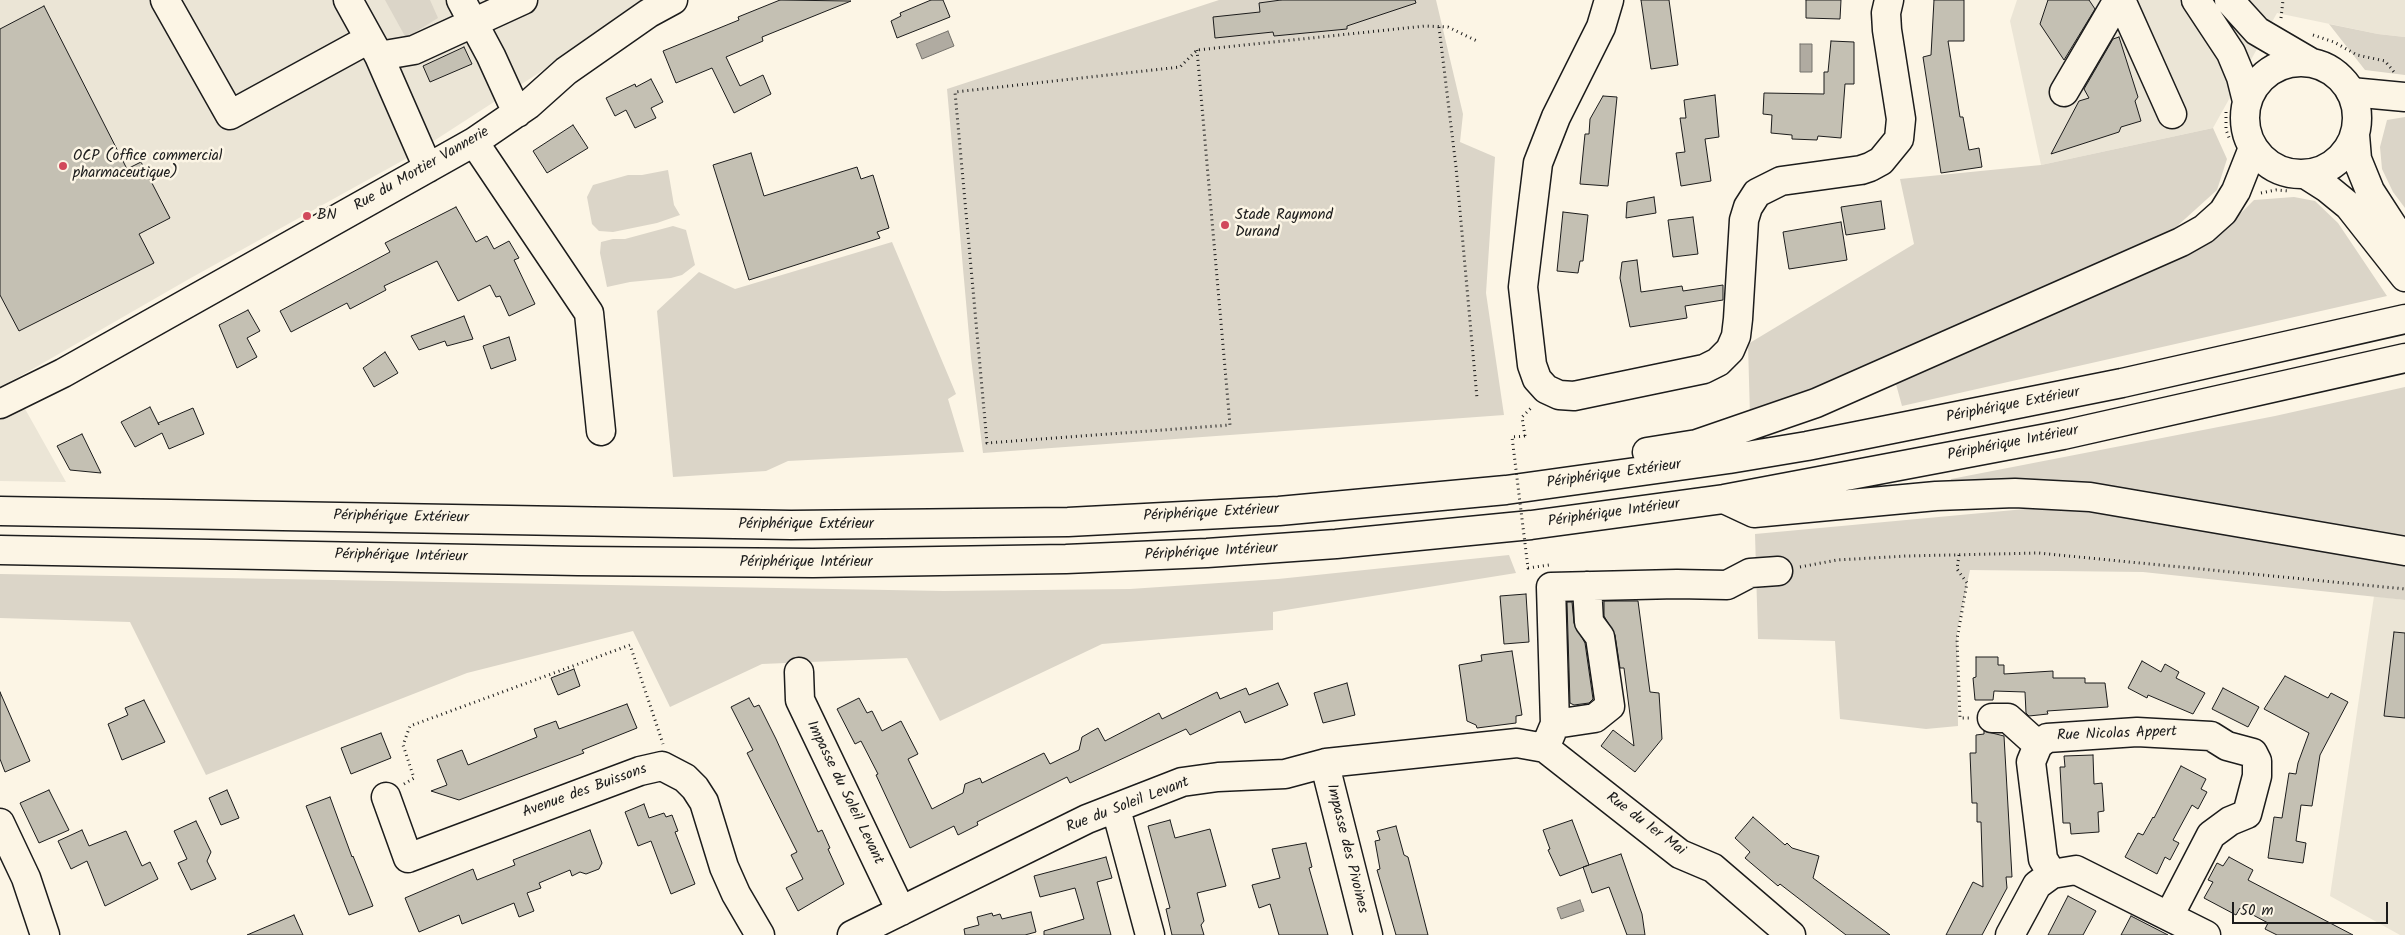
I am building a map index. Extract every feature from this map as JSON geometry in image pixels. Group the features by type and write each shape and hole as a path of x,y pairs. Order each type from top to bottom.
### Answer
{"main road":[{"path":"165,0 230,115 374,47 414,50 467,11 523,0"},
{"path":"348,0 374,47 428,168"},
{"name":"Rue du Mortier Vannerie","path":"0,404 63,373 474,142 517,113 566,71 649,13 673,0"},
{"path":"1609,0 1601,27 1556,117 1538,163 1523,287 1532,364 1537,379 1546,389 1559,395 1574,396 1695,371 1718,362 1730,350 1736,336 1744,220 1748,207 1757,193 1781,181 1862,170 1870,167 1881,161 1899,139 1901,119 1887,30 1886,13 1889,0"},
{"path":"2064,92 2118,0"},
{"path":"2122,0 2172,114"},
{"path":"2196,0 2230,53 2241,76 2247,101"},
{"path":"2229,0 2244,19 2275,34 2310,62"},
{"path":"467,11 491,56 517,113"},
{"path":"2290,62 2310,62 2326,67 2340,78 2351,92 2357,113 2354,135 2350,145 2336,162 2316,172 2305,174 2290,173 2276,168 2263,160 2253,148 2244,120 2247,101 2256,83 2271,70 2290,62"},
{"path":"2351,92 2405,96"},
{"path":"2354,135 2357,159 2370,191 2397,244 2405,277"},
{"path":"474,142 589,313 601,431"},
{"path":"1572,482 1597,459 1697,444 1816,403 2181,242 2204,229 2223,212 2236,191 2253,148"},
{"path":"2305,174 2327,188 2397,244"},
{"name":"Périphérique Extérieur","path":"0,511 791,526 1049,522 1298,509 1497,491 1572,482 1788,449 2122,384 2405,319"},
{"name":"Périphérique Intérieur","path":"0,550 674,562 910,563 1066,560 1207,554 1412,538 1590,518 1724,499 2044,438 2405,358"},
{"path":"1724,499 1754,513 1936,496 2015,493 2074,496 2405,552"},
{"path":"1587,586 1589,622 1600,636 1610,706 1595,718 1550,736 1550,576 1587,586 1727,585 1750,573 1778,571"},
{"name":"Impasse du Soleil Levant","path":"799,672 800,700 901,911"},
{"path":"1992,718 2008,718 2038,745"},
{"name":"Rue Nicolas Appert","path":"2052,874 2043,859 2031,762 2038,745 2047,738 2137,732 2180,733 2210,736 2227,746 2253,753 2257,761 2257,776 2247,814 2230,821 2212,835 2169,916"},
{"name":"Rue du Soleil Levant","path":"852,935 1087,819 1182,782 1200,778 1286,774 1326,763 1517,743 1550,736"},
{"name":"Rue du 1er Mai","path":"1550,736 1680,854 1712,868 1791,935"},
{"name":"Impasse des Pivoines","path":"1326,763 1326,773 1368,935"},
{"name":"Avenue des Buissons","path":"386,797 408,858 640,771 662,766 685,778 695,788 704,802 724,867 736,894 760,935"},
{"path":"1116,809 1150,935"},
{"path":"0,823 26,878 45,935"},
{"path":"2010,935 2037,885 2052,874 2076,870 2206,935"}],"path":[{"path":"2275,34 2283,0"},
{"path":"1197,50 1230,425 987,443 955,92 1180,68 1197,50 1424,26 1448,27 1479,42"},
{"path":"1439,27 1456,167 1477,398"},
{"path":"1522,417 1526,436 1512,437 1528,568 1550,576"},
{"path":"1778,571 1837,560 2038,553 2405,590"},
{"path":"1958,555 1956,569 1967,583 1957,639 1960,718 1992,718"},
{"path":"386,797 414,778 403,745 410,726 630,645 664,747 662,766"}],"shaded area":[{"path":"0,0 646,0 619,21 409,157 189,279 10,382 66,482 0,481"},
{"path":"385,0 430,0 438,18 406,38"},
{"name":"Stade Raymond Durand","path":"1219,0 1436,0 1463,114 1460,142 1495,157 1486,293 1504,415 983,453 971,358 947,89"},
{"path":"2017,0 2405,0 2405,37 2378,34 2277,13 2213,128 2041,165 2010,21"},
{"path":"2329,24 2378,34 2405,37 2405,75 2365,70"},
{"path":"948,31 954,46 922,59 916,44"},
{"path":"1800,44 1812,44 1812,72 1800,72"},
{"path":"2405,117 2405,208 2393,192 2382,169 2380,147 2387,120"},
{"path":"2213,128 2227,159 2217,190 2175,228 2144,245 2153,268 2214,240 2254,200 2294,197 2315,201 2338,223 2387,296 1902,406 1888,355 1750,417 1748,344 1914,244 1900,179 2041,165"},
{"path":"668,170 674,205 680,215 657,223 613,232 599,231 592,224 587,197 593,185 628,175 642,175"},
{"path":"673,226 686,230 695,265 682,275 671,278 630,282 607,287 600,253 601,242 625,239"},
{"path":"892,242 956,394 948,399 964,452 788,461 766,471 673,477 657,311 699,272 735,289"},
{"path":"2405,387 2405,600 2143,572 1970,570 1957,631 1958,726 1926,729 1840,719 1835,641 1758,639 1755,534 2025,509 2027,481 1951,485 1951,479 2275,416"},
{"path":"1509,555 1516,573 1273,612 1273,630 1102,644 940,721 907,658 762,664 670,707 633,631 467,673 206,775 130,622 0,618 0,574 944,591 1130,589 1278,579"},
{"path":"2374,596 2405,600 2405,935 2400,935 2330,896"},
{"path":"1580,900 1584,911 1561,919 1557,908"}],"building":[{"path":"780,0 851,1 762,37 763,41 726,57 740,86 763,75 771,94 734,113 712,68 676,83 663,51 739,20 738,17"},
{"path":"931,0 943,0 950,17 897,38 891,21 901,16 900,13"},
{"path":"1281,0 1415,0 1416,3 1347,26 1347,29 1274,36 1273,32 1215,38 1213,17 1260,12 1259,3"},
{"path":"1641,0 1669,0 1678,65 1651,69"},
{"path":"1806,0 1841,0 1840,19 1806,18"},
{"path":"1934,0 1964,0 1964,41 1948,41 1960,117 1963,117 1969,150 1979,148 1982,167 1941,173 1923,57 1931,55"},
{"path":"2048,0 2089,0 2095,9 2064,60 2040,24"},
{"name":"OCP (office commercial pharmaceutique)","path":"44,6 127,169 141,162 170,218 139,234 154,263 19,331 0,295 0,29"},
{"path":"2119,37 2138,97 2135,101 2141,121 2121,127 2119,132 2051,154 2079,101 2089,98 2084,89 2113,39"},
{"path":"1831,41 1854,42 1854,84 1845,84 1841,138 1818,136 1817,140 1792,139 1792,135 1771,133 1772,115 1763,114 1764,93 1824,94 1824,72 1828,72"},
{"path":"464,47 472,64 430,82 423,66"},
{"path":"651,79 663,102 651,108 656,118 635,128 626,110 615,116 606,98 635,84 636,87"},
{"path":"1715,95 1719,137 1705,139 1711,181 1681,186 1676,153 1685,152 1680,118 1686,118 1684,100"},
{"path":"1603,96 1617,97 1608,186 1580,184 1585,134 1589,134 1590,119"},
{"path":"573,125 588,148 547,173 533,151"},
{"path":"751,153 764,196 857,167 861,179 873,175 889,228 877,232 880,238 749,280 713,165"},
{"path":"1654,197 1656,213 1626,218 1627,202"},
{"path":"1881,201 1885,229 1846,235 1841,207"},
{"path":"456,207 476,242 487,236 494,249 509,241 519,258 514,260 535,304 509,316 500,296 496,297 490,285 458,301 437,261 384,286 386,290 350,309 347,303 291,332 280,311 390,252 385,243"},
{"path":"1563,212 1588,215 1583,261 1580,261 1578,273 1557,271"},
{"path":"1693,217 1698,254 1673,257 1668,220"},
{"path":"1841,222 1847,260 1789,269 1783,232"},
{"path":"1637,260 1641,292 1682,286 1683,291 1723,285 1723,300 1685,306 1687,318 1630,327 1620,278 1622,262"},
{"path":"248,310 260,331 247,338 257,357 237,368 219,325"},
{"path":"464,316 473,339 447,346 445,341 419,350 411,336"},
{"path":"509,337 516,360 491,369 483,346"},
{"path":"385,352 398,373 374,387 363,368"},
{"path":"150,407 158,423 193,408 204,434 169,449 162,433 135,447 121,422"},
{"path":"82,434 101,473 70,470 57,446"},
{"path":"1526,594 1529,642 1504,644 1500,596"},
{"path":"1604,601 1638,601 1650,692 1659,693 1662,739 1635,772 1601,746 1613,730 1634,746 1624,668 1620,668 1615,635 1604,616"},
{"path":"1567,602 1572,602 1574,623 1585,643 1593,699 1589,703 1574,705 1570,703"},
{"path":"2394,632 2405,633 2405,718 2384,716"},
{"path":"1512,651 1522,715 1516,716 1516,723 1477,728 1476,725 1467,721 1459,665 1482,661 1481,655"},
{"path":"1976,657 1998,657 1998,665 2004,665 2004,674 2053,671 2053,678 2085,678 2085,683 2105,683 2108,707 2047,711 2048,714 2029,716 2026,713 2025,692 1994,691 1993,700 1975,700 1973,678 1976,677"},
{"path":"2142,661 2161,672 2165,664 2179,672 2176,678 2205,693 2193,714 2148,695 2147,698 2128,688"},
{"path":"574,669 580,686 558,695 551,678"},
{"path":"2285,676 2328,698 2331,693 2348,702 2320,755 2312,806 2301,805 2296,841 2306,843 2303,863 2268,858 2274,817 2282,818 2289,773 2296,774 2309,733 2264,709"},
{"path":"1278,683 1288,705 1245,723 1240,711 1190,735 1186,729 1070,783 1067,777 977,822 978,825 958,835 954,826 910,848 876,775 878,774 861,741 855,744 837,709 859,698 867,713 872,711 882,731 901,721 918,754 908,759 932,809 963,793 965,784 980,778 982,783 1044,753 1050,764 1079,750 1082,737 1098,728 1105,741 1159,713 1162,719 1217,692 1220,699 1246,688 1249,695"},
{"path":"1347,683 1355,715 1323,723 1314,693"},
{"path":"2223,688 2259,707 2248,727 2212,709"},
{"path":"0,692 30,761 5,772 0,759"},
{"path":"749,698 754,707 759,705 818,832 822,830 830,848 828,849 844,884 798,911 786,888 803,879 791,855 797,852 747,753 753,750 731,707"},
{"path":"144,700 165,742 122,760 108,724 128,715 125,708"},
{"path":"627,704 637,728 582,750 584,753 459,800 431,791 447,785 437,760 462,750 468,765 537,737 534,729 556,721 559,729"},
{"path":"1984,731 2004,736 2012,877 2006,877 2007,888 1982,935 1946,935 1973,882 1983,887 1981,822 1977,822 1977,803 1972,803 1970,753 1976,753 1976,735 1984,734"},
{"path":"381,733 391,758 351,774 341,748"},
{"path":"2093,755 2094,784 2102,783 2104,811 2098,812 2099,832 2071,834 2070,823 2063,823 2060,767 2065,767 2064,756"},
{"path":"2181,766 2206,779 2201,789 2207,792 2198,809 2192,805 2173,840 2179,843 2170,860 2165,857 2157,874 2125,857 2138,833 2143,835 2154,818"},
{"path":"49,790 69,830 39,843 20,803"},
{"path":"227,790 239,818 221,825 209,798"},
{"path":"330,797 352,857 373,906 349,915 306,806"},
{"path":"644,804 649,818 664,813 666,817 672,815 678,831 675,832 695,884 671,894 651,841 638,846 625,812"},
{"path":"1753,817 1785,845 1787,843 1792,848 1819,856 1813,878 1890,935 1846,935 1780,884 1778,886 1745,858 1750,852 1735,838"},
{"path":"1170,820 1175,838 1210,829 1226,886 1197,893 1204,921 1201,925 1204,935 1172,935 1166,909 1170,908 1148,826"},
{"path":"1572,820 1589,865 1560,876 1548,850 1550,849 1543,830"},
{"path":"196,821 211,852 207,861 216,879 191,890 178,863 187,859 174,831"},
{"path":"1396,826 1404,855 1408,857 1428,935 1396,935 1377,870 1380,869 1375,841 1380,840 1377,831"},
{"path":"82,830 89,846 126,831 142,866 150,862 158,879 105,906 87,861 71,869 58,841"},
{"path":"590,830 602,863 599,869 586,874 580,872 572,876 570,870 539,883 541,888 527,893 534,911 519,917 514,903 462,924 459,915 419,932 405,898 473,869 477,880 515,865 513,860"},
{"path":"1306,843 1312,867 1309,868 1328,935 1279,935 1270,904 1259,908 1252,885 1280,878 1272,849"},
{"path":"1621,854 1642,914 1645,935 1627,935 1609,887 1592,893 1583,867"},
{"path":"1106,857 1112,878 1097,882 1111,935 1044,935 1044,931 1084,919 1075,888 1040,897 1034,876"},
{"path":"2229,857 2253,870 2248,880 2353,935 2277,935 2265,929 2268,923 2240,908 2236,915 2204,898 2213,882 2208,880 2217,863 2223,866"},
{"path":"2068,896 2096,911 2083,935 2048,935"},
{"path":"1031,912 1036,932 1025,935 965,935 964,929 979,925 977,917 992,913 993,916 1000,914 1002,919"},
{"path":"294,915 303,935 247,935"},
{"path":"2131,916 2168,935 2121,935"}],"place":[{"name":"OCP (office commercial pharmaceutique)","path":"63,166"},
{"name":"BN","path":"307,216"},
{"name":"Stade Raymond Durand","path":"1225,225"}]}
